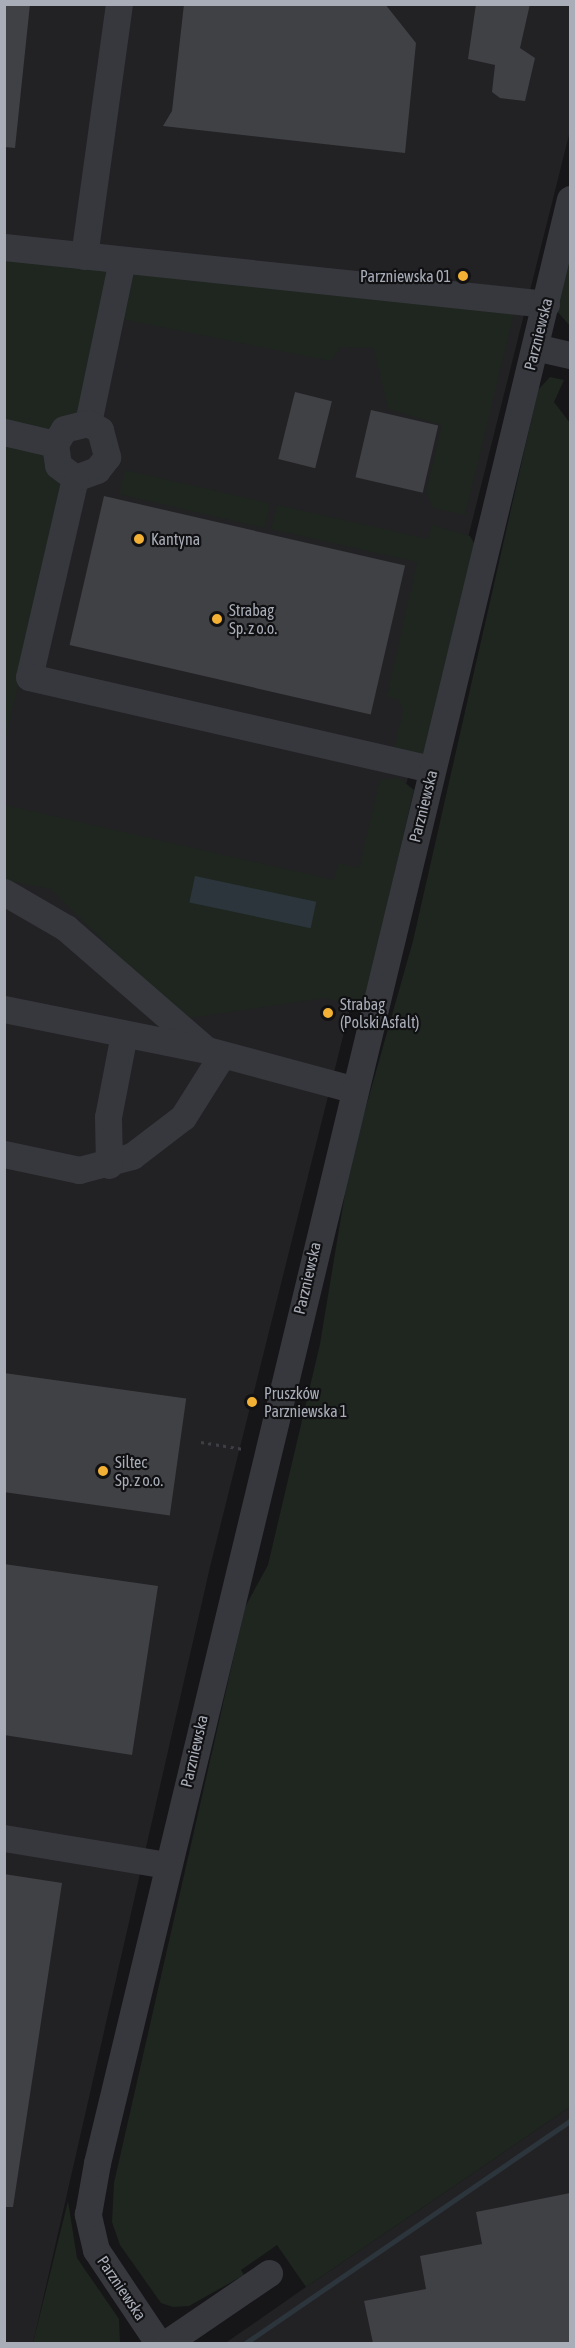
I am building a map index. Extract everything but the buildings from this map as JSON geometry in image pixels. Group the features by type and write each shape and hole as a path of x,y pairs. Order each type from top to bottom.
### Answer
{"street":[{"path":"84,256 119,4"},
{"name":"Parzniewska","path":"159,2343 96,2250 88,2214 167,1865 352,1089 570,199"},
{"path":"4,247 546,304"},
{"path":"88,423 122,260"},
{"path":"535,347 570,355"},
{"path":"88,423 100,430 107,457 98,470 75,478 58,465 55,444 64,429 88,423"},
{"path":"4,432 55,444"},
{"path":"75,478 29,677 430,775"},
{"path":"375,768 430,775"},
{"path":"8,895 100,954 214,1052"},
{"path":"4,1009 214,1052 352,1089"},
{"path":"109,1165 108,1117 124,1034"},
{"path":"4,1154 79,1170 109,1165 132,1156 183,1117 214,1052"},
{"path":"4,1838 167,1865"},
{"path":"165,2343 269,2273"}],"path":[{"path":"201,1442 243,1449"}],"shaded area":[{"path":"5,5 570,5 570,131 210,1567 33,2343 5,2344"},
{"path":"570,233 570,326 555,309"},
{"path":"5,255 108,266 80,416 65,420 66,482 5,741"},
{"path":"140,271 514,313 465,515 433,508 426,492 442,425 388,409 374,348 340,347 331,361 117,318 125,280"},
{"path":"550,377 564,380 554,402 570,423 570,2107 306,2287 277,2245 241,2270 244,2275 189,2306 173,2307 161,2303 120,2245 112,2222 114,2183 245,1607 268,1565 320,1344 350,1163 413,941 538,390"},
{"path":"125,470 270,504 265,528 119,494"},
{"path":"277,505 428,539 432,525 470,536 475,545 426,755 394,749 403,711 399,700 387,697 417,562 271,529"},
{"path":"399,778 414,790 363,1009 325,998 182,1019 51,889 5,880 5,805 334,880 338,863 359,868 380,780"},
{"path":"195,876 316,902 311,928 189,902"},
{"path":"570,2107 570,2343 224,2344 306,2287"},
{"path":"68,2201 77,2258 119,2319 120,2343 33,2343"}],"waterway":[{"path":"244,2344 570,2121"}],"place":[{"name":"Parzniewska 01","path":"463,276"},
{"name":"Kantyna","path":"139,539"},
{"name":"Strabag Sp. z o.o.","path":"217,619"},
{"name":"Strabag (Polski Asfalt)","path":"328,1013"},
{"name":"Pruszków Parzniewska 1","path":"252,1402"},
{"name":"Siltec Sp. z o.o.","path":"103,1471"}]}
